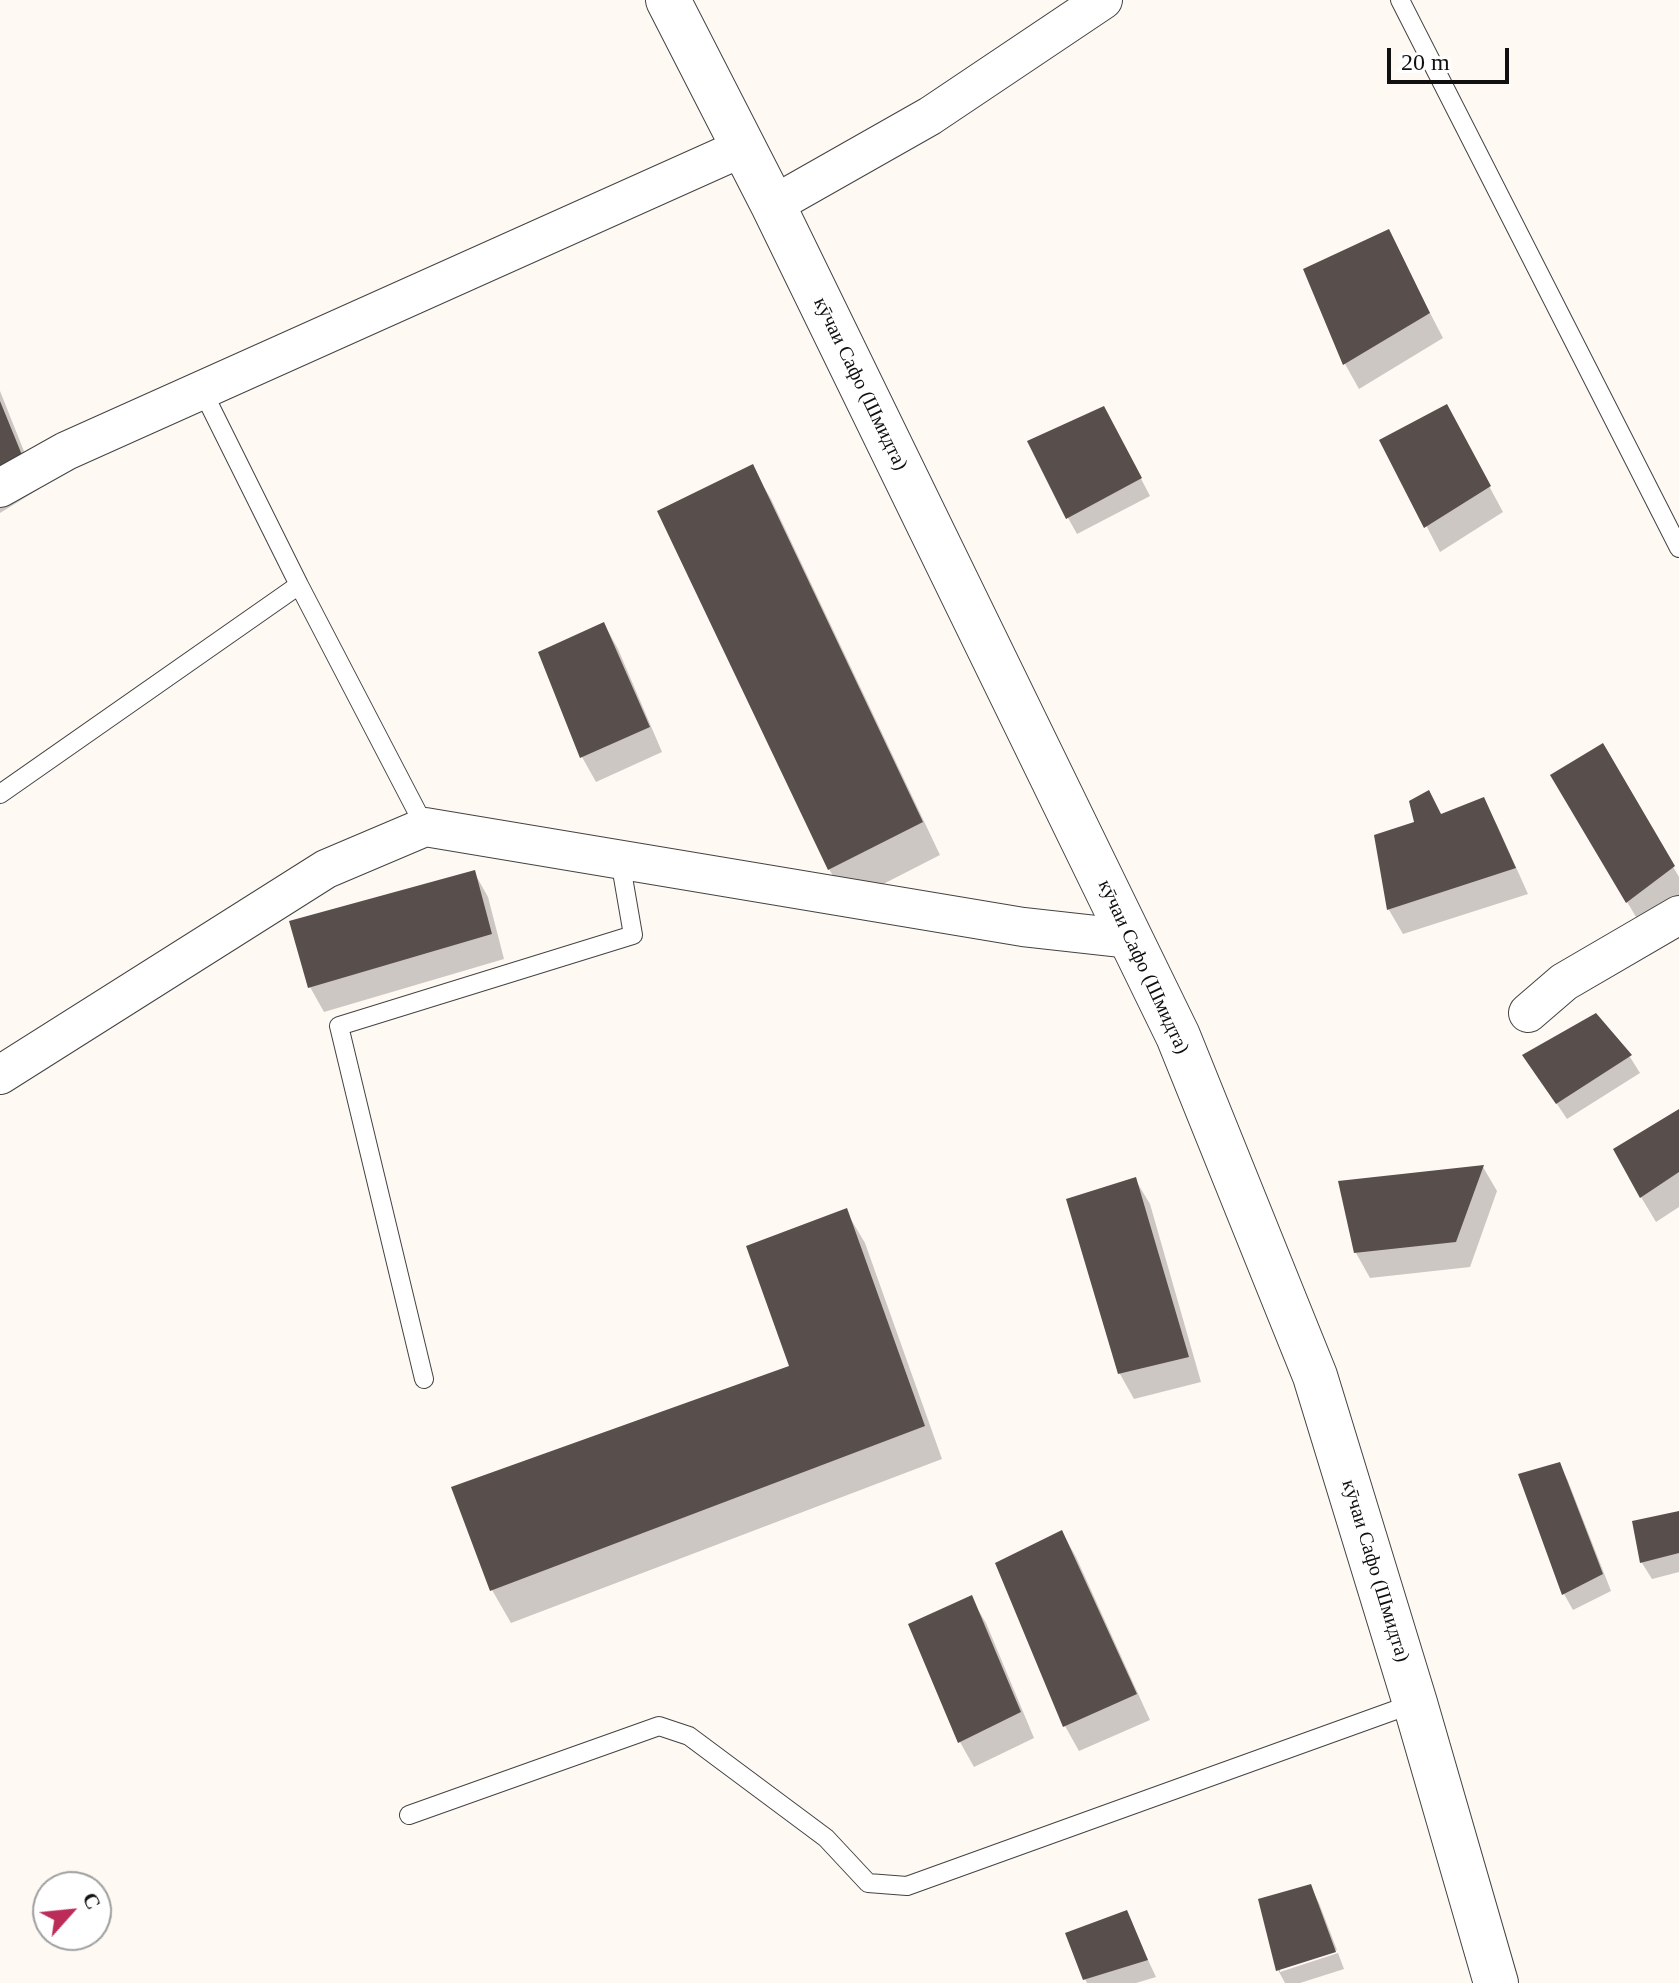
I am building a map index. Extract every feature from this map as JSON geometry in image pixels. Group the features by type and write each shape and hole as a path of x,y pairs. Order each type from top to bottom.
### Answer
{"street":[{"name":"кӯчаи Сафо (Шмидта)","path":"668,0 773,205 1178,1036 1315,1376 1496,1983"},
{"path":"773,205 930,116 1103,0"},
{"path":"0,488 66,451 744,147"},
{"path":"0,1075 326,869 425,827 1023,927 1131,939"},
{"path":"1528,1013 1564,982 1679,915"}],"lane":[{"path":"1400,0 1679,548"},
{"path":"202,390 425,827"},
{"path":"0,794 299,585"},
{"path":"424,1379 339,1026 633,935 620,860"},
{"path":"409,1815 659,1726 689,1736 814,1828 868,1883 907,1886 1415,1703"}],"building":[{"path":"1389,229 1430,313 1343,365 1303,269"},
{"path":"0,401 22,455 0,469"},
{"path":"1447,404 1491,486 1424,528 1379,440"},
{"path":"1104,406 1142,478 1066,519 1027,441"},
{"path":"753,464 923,822 828,870 657,511"},
{"path":"604,622 650,727 580,758 538,652"},
{"path":"1603,743 1675,866 1626,903 1550,775"},
{"path":"1429,790 1441,814 1484,797 1516,868 1387,910 1374,835 1414,822 1409,801"},
{"path":"475,870 492,934 308,988 289,921"},
{"path":"1596,1013 1632,1055 1556,1104 1522,1055"},
{"path":"1679,1109 1679,1172 1640,1198 1613,1149"},
{"path":"1484,1165 1456,1242 1354,1253 1338,1181"},
{"path":"1136,1177 1189,1357 1118,1374 1066,1199"},
{"path":"847,1208 925,1426 490,1591 451,1487 789,1366 746,1246"},
{"path":"1560,1462 1603,1574 1562,1595 1518,1474"},
{"path":"1679,1511 1679,1553 1640,1563 1632,1521"},
{"path":"1062,1530 1137,1694 1063,1727 995,1563"},
{"path":"972,1595 1021,1712 958,1743 908,1624"},
{"path":"1311,1884 1336,1952 1276,1971 1258,1899"},
{"path":"1127,1910 1148,1960 1083,1980 1065,1933"}]}
